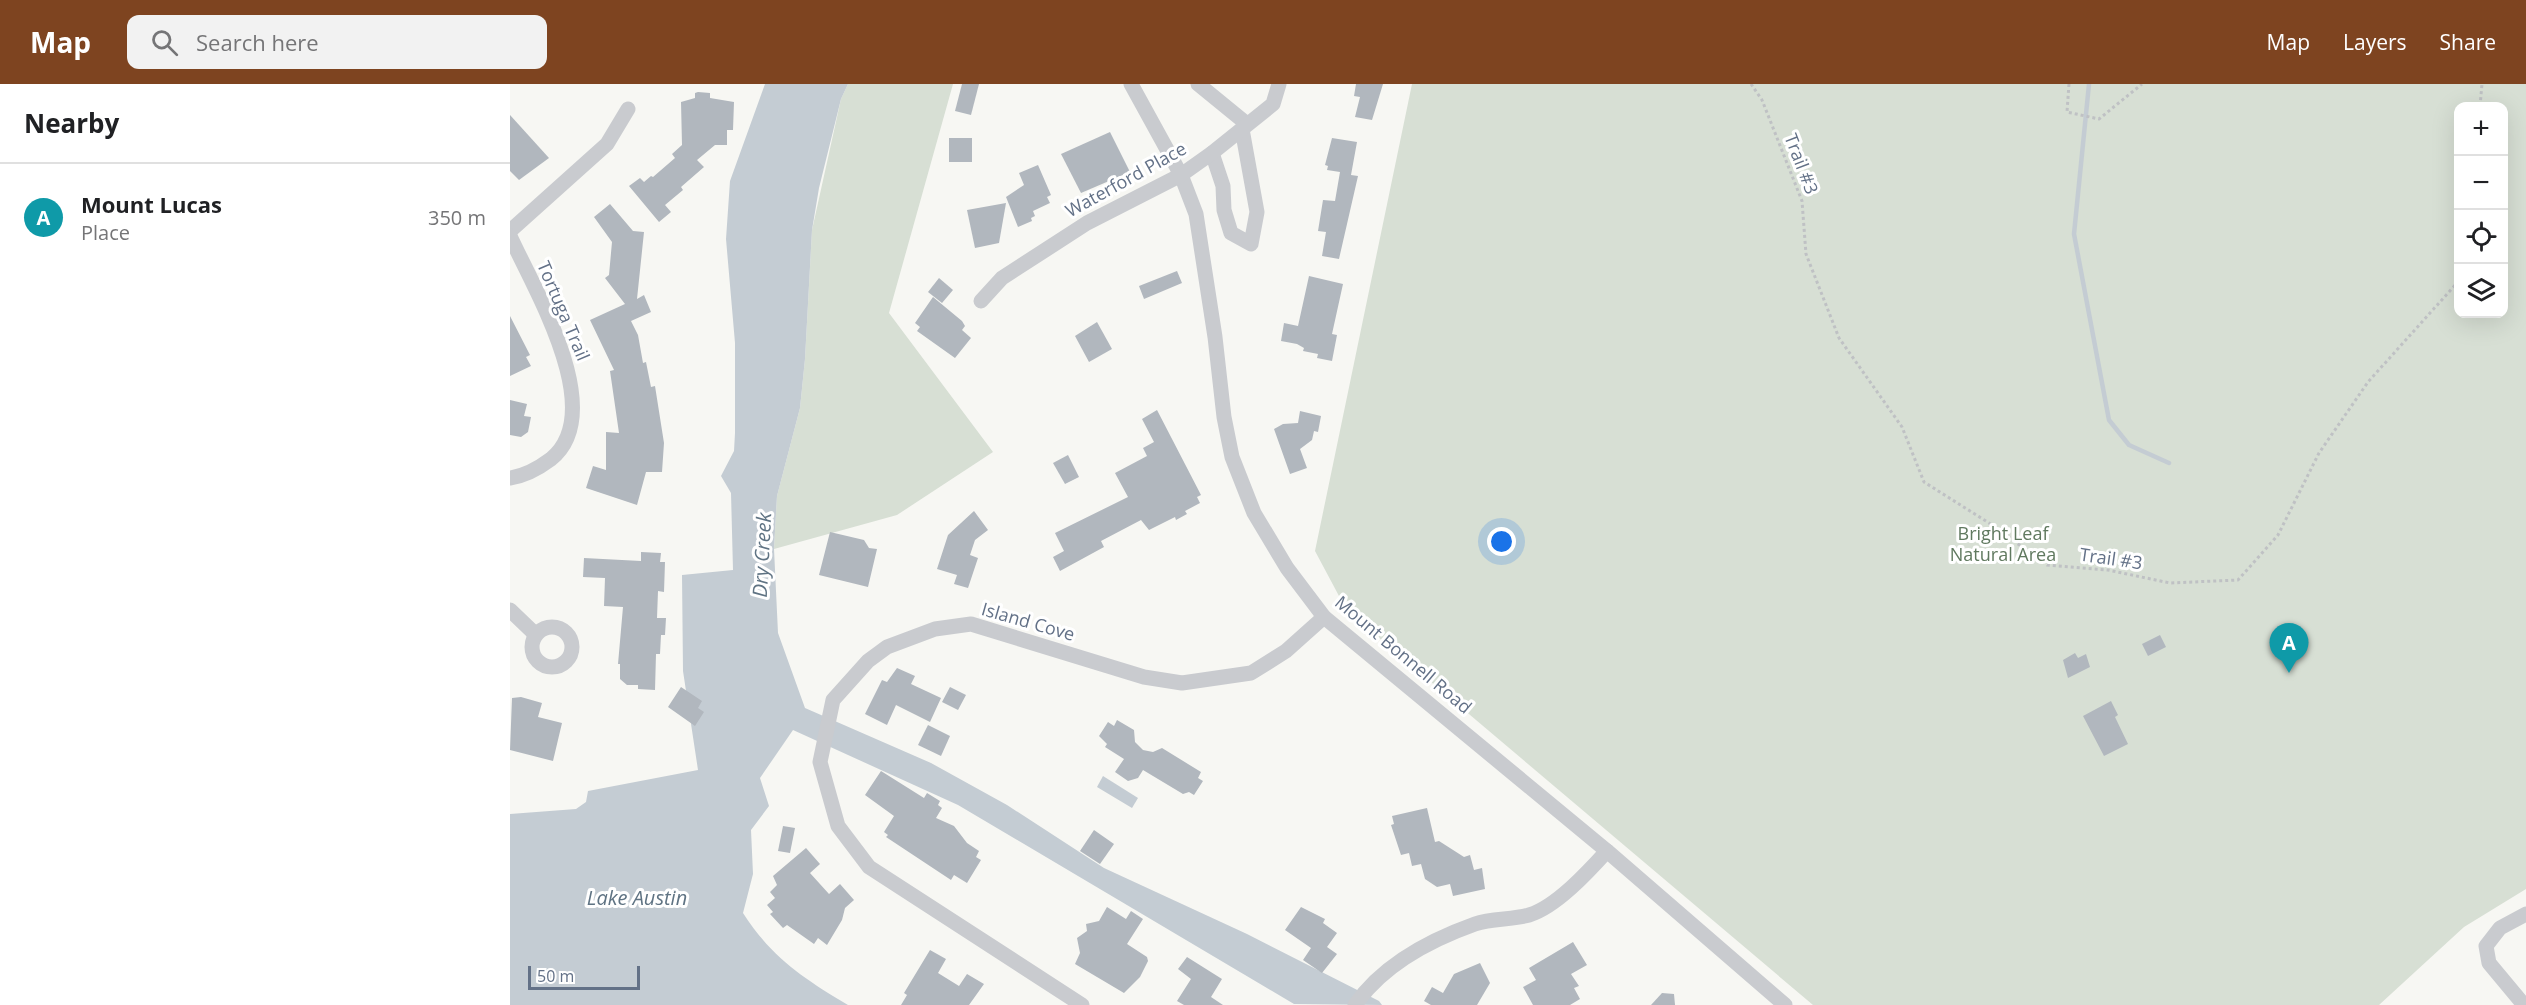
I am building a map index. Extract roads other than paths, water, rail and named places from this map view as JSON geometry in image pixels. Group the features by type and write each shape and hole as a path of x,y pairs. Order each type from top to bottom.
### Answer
{"street":[{"name":"Mount Bonnell Road","path":"1131,84 1181,175 1196,214 1215,337 1224,417 1232,457 1254,513 1287,568 1324,617 1607,851 1785,1005"},
{"path":"1198,84 1245,127 1257,212 1251,244 1231,233 1224,210 1223,186 1212,153"},
{"name":"Waterford Place","path":"981,301 1002,279 1087,223 1181,175 1212,153 1273,104 1279,84"},
{"path":"510,231 607,144 628,109"},
{"name":"Tortuga Trail","path":"510,236 560,347 572,386 573,410 568,439 558,453 540,467 510,478"},
{"path":"510,610 536,634"},
{"name":"Island Cove","path":"1082,1005 869,867 838,825 820,762 834,700 868,661 887,647 935,629 971,624 1144,677 1182,683 1251,673 1286,651 1324,617"},
{"path":"1355,1005 1367,988 1382,974 1417,951 1476,923 1531,914 1582,879 1607,851"},
{"path":"2524,1005 2489,963 2486,946 2500,928 2526,914"}],"water":[{"name":"Lake Austin","path":"765,84 848,84 841,99 819,188 812,230 800,408 777,496 774,549 778,633 805,708 931,763 1007,805 1104,868 1247,934 1379,1001 1382,1005 1294,1004 958,805 793,730 760,778 769,806 751,830 753,874 743,913 777,955 817,986 848,1005 510,1005 510,814 576,809 586,802 588,791 698,770 683,671 682,575 733,570 731,493 721,476 734,451 735,433 735,343 726,239 730,181"},
{"path":"1103,776 1138,798 1132,808 1097,787"}],"waterway":[{"path":"2089,84 2074,234 2109,420 2129,445 2169,463"}],"place":[{"name":"Mount Lucas","path":"2289,673"}],"park label":[{"name":"Bright Leaf Natural Area","path":"2003,544"}],"water label":[{"name":"Dry Creek","path":"762,555"}]}
